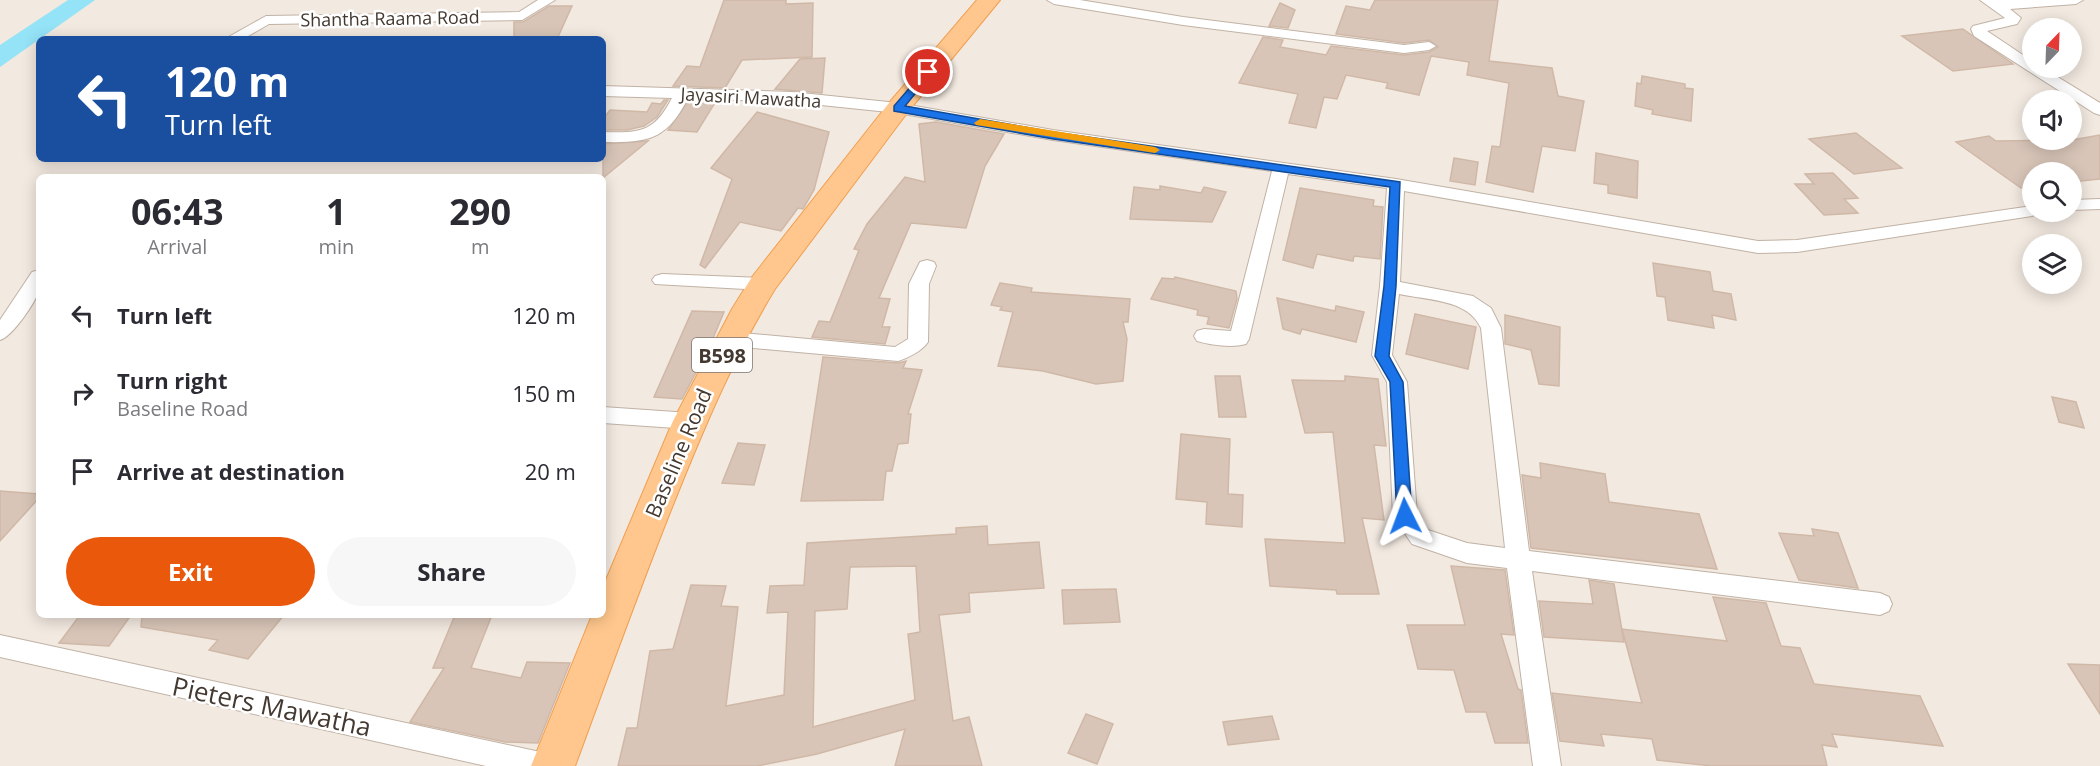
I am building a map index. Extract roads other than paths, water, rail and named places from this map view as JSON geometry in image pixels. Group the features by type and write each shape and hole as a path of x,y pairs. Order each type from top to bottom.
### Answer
{"main road":[{"name":"Baseline Road","path":"553,766 646,526 690,421 731,339 763,284 898,108 989,0"}],"street":[{"name":"Shantha Raama Road","path":"237,36 266,20 522,16 548,0"},
{"path":"1054,0 1183,21 1404,49 1429,46"},
{"path":"1992,3 2076,0"},
{"path":"1992,3 2014,18 2012,21 1978,29 1979,33 2022,60"},
{"path":"2050,78 2100,110"},
{"name":"Jayasiri Mawatha","path":"606,91 792,97 898,108 1053,135 1396,184 1758,247 1797,246 2022,212"},
{"path":"606,137 639,139 657,132 672,115 683,93"},
{"path":"1204,336 1239,339 1281,168"},
{"path":"1396,184 1390,286 1382,356 1397,382 1405,516 1420,537 1467,553 1880,604"},
{"path":"2082,205 2100,204"},
{"path":"731,339 897,354 918,342 919,284 927,266"},
{"path":"662,280 763,284"},
{"path":"0,333 36,281"},
{"path":"1390,286 1466,302 1484,313 1491,328 1518,558 1548,766"},
{"path":"606,415 690,421"},
{"name":"Pieters Mawatha","path":"0,646 545,766"}],"water":[{"path":"79,0 95,0 44,36 36,36 36,42 0,67 0,57"}],"waterway":[{"path":"0,55 82,0"}]}
